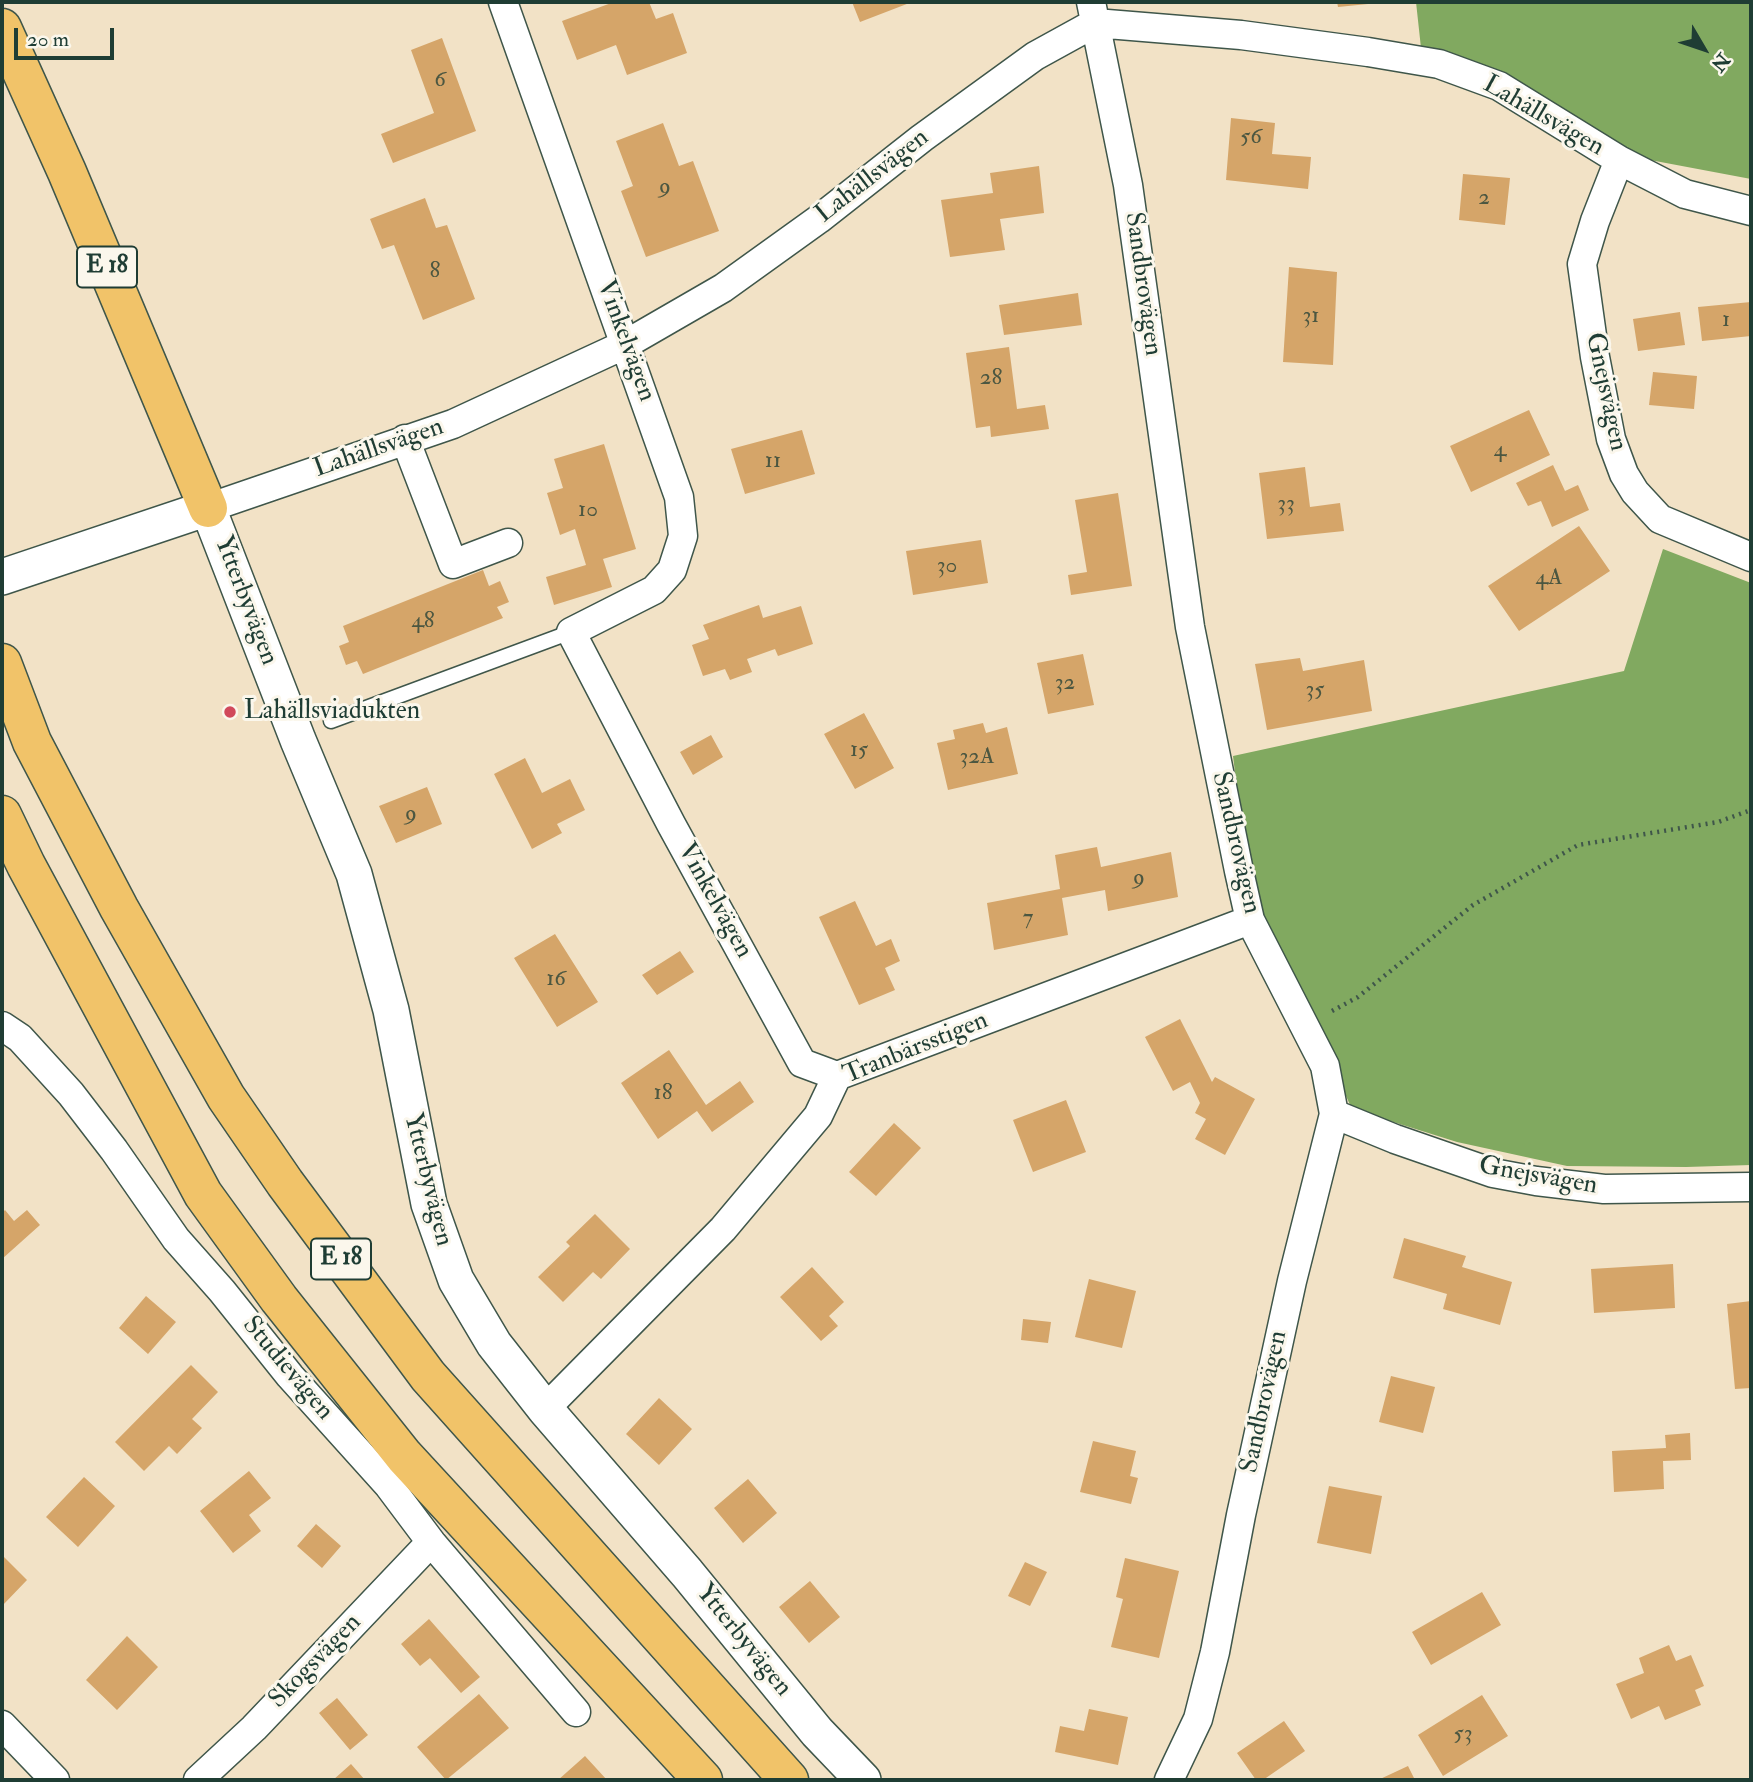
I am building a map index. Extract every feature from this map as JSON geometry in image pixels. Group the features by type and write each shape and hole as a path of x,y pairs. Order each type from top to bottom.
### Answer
{"highway":[{"name":"E 18","path":"2,28 67,172 208,508"},
{"name":"E 18","path":"2,663 32,742 119,908 226,1097 285,1183 428,1376 789,1780"},
{"name":"E 18","path":"2,815 32,878 203,1194 279,1299 404,1455 703,1780"}],"street":[{"name":"Vinkelvägen","path":"503,2 679,497 683,536 672,570 654,590 571,632 671,824 802,1063 837,1076"},
{"name":"Lahällsvägen","path":"2,577 453,424 626,344 723,288 1093,12 1439,64 1499,86 1619,160 1685,194 1751,211"},
{"name":"Sandbrovägen","path":"1093,12 1128,186 1190,627 1250,920 1325,1066 1334,1114 1289,1294 1241,1515 1215,1652 1198,1718 1169,1780"},
{"name":"Gnejsvägen","path":"1619,160 1595,221 1582,264 1595,357 1611,439 1624,474 1635,492 1660,519 1751,558"},
{"path":"405,439 453,564 508,543"},
{"name":"Ytterbyvägen","path":"208,508 298,740 354,874 391,1010 429,1204 456,1280 494,1344 545,1409 687,1573 817,1732 863,1780"},
{"name":"Tranbärsstigen","path":"545,1409 723,1229 818,1116 837,1076 1250,920"},
{"name":"Studievägen","path":"2,1026 20,1038 71,1094 176,1239 290,1376 389,1486 431,1542 576,1712"},
{"name":"Gnejsvägen","path":"1334,1114 1482,1170 1536,1181 1604,1189 1751,1186"},
{"name":"Skogsvägen","path":"198,1780 254,1728 431,1542"},
{"path":"2,1724 55,1780"}],"lane":[{"name":"Vinkelvägen","path":"331,721 571,632"}],"path":[{"path":"1304,1027 1358,997 1473,905 1578,845 1718,822 1751,810"}],"green space":[{"path":"1416,2 1751,2 1751,179 1650,160 1421,48"},
{"path":"1663,549 1751,583 1751,1165 1567,1166 1457,1142 1352,1109 1249,886 1233,756 1624,671"}],"building":[{"path":"614,2 649,2 656,19 673,13 687,53 627,75 616,45 577,60 562,21"},
{"path":"852,2 912,2 860,22"},
{"path":"1337,2 1368,2 1368,4 1338,7"},
{"path":"442,38 476,131 393,163 381,134 434,113 411,50"},
{"path":"1231,118 1275,123 1272,154 1311,157 1308,189 1226,180"},
{"path":"663,123 679,166 693,161 719,231 646,257 621,191 633,186 616,141"},
{"path":"1039,166 1044,213 1000,219 1005,250 950,257 941,200 993,193 990,173"},
{"path":"1463,174 1510,178 1505,225 1459,220"},
{"path":"425,198 436,228 447,225 475,299 423,320 394,245 382,249 370,219"},
{"path":"1289,267 1337,272 1333,365 1283,362"},
{"path":"1078,293 1082,325 1004,335 999,305"},
{"path":"1751,302 1751,336 1702,341 1698,307"},
{"path":"1680,312 1685,345 1638,351 1633,319"},
{"path":"1009,347 1017,409 1045,405 1049,429 991,437 990,426 976,428 966,353"},
{"path":"1653,372 1697,376 1694,409 1649,405"},
{"path":"1529,410 1550,455 1471,492 1450,446"},
{"path":"802,430 815,474 745,494 731,449"},
{"path":"604,444 636,549 603,559 612,587 554,605 546,577 586,565 575,529 560,535 547,493 563,488 554,459"},
{"path":"1553,465 1565,491 1578,485 1589,510 1552,527 1541,501 1528,506 1516,483"},
{"path":"1305,467 1310,507 1340,503 1344,531 1267,539 1259,473"},
{"path":"1118,493 1132,586 1071,595 1068,575 1087,572 1075,500"},
{"path":"1579,526 1610,571 1519,631 1488,586"},
{"path":"981,540 988,583 913,595 906,551"},
{"path":"483,570 489,586 500,581 509,602 497,607 503,618 363,674 357,661 346,665 339,646 349,642 343,626"},
{"path":"759,605 763,618 801,606 813,644 778,656 775,649 747,659 752,672 730,680 725,669 703,676 692,645 709,639 703,625"},
{"path":"1083,654 1094,705 1048,714 1037,663"},
{"path":"1300,658 1303,671 1364,660 1372,711 1267,730 1255,664"},
{"path":"864,713 894,768 855,789 824,734"},
{"path":"983,723 986,733 1007,727 1018,774 948,790 937,743 955,739 953,730"},
{"path":"711,735 723,757 693,775 680,752"},
{"path":"525,758 542,793 570,779 585,810 557,824 562,833 532,849 494,774"},
{"path":"427,787 442,824 396,843 379,806"},
{"path":"1097,847 1101,867 1171,852 1178,897 1108,911 1105,890 1062,898 1068,935 994,950 987,903 1060,889 1055,855"},
{"path":"855,901 876,946 891,939 900,961 885,968 895,990 859,1005 819,917"},
{"path":"555,934 598,1002 557,1027 514,958"},
{"path":"680,951 694,972 657,995 642,975"},
{"path":"1180,1019 1212,1082 1215,1077 1255,1099 1225,1155 1195,1139 1206,1119 1195,1113 1200,1103 1190,1082 1173,1091 1145,1037"},
{"path":"669,1050 706,1105 740,1081 754,1102 712,1132 697,1111 658,1139 621,1083"},
{"path":"1066,1100 1086,1152 1033,1172 1013,1120"},
{"path":"894,1123 921,1148 876,1196 849,1172"},
{"path":"5,1210 14,1221 27,1210 40,1225 2,1259 2,1213"},
{"path":"595,1214 630,1249 601,1279 593,1272 563,1302 538,1277 570,1246 566,1242"},
{"path":"1404,1238 1466,1256 1462,1267 1512,1282 1500,1325 1443,1309 1447,1294 1393,1278"},
{"path":"1673,1264 1675,1308 1594,1313 1591,1269"},
{"path":"812,1267 844,1302 829,1316 838,1326 821,1341 780,1297"},
{"path":"1089,1279 1136,1291 1122,1348 1075,1337"},
{"path":"146,1296 176,1322 148,1354 119,1328"},
{"path":"1751,1301 1751,1388 1735,1389 1727,1304"},
{"path":"1023,1319 1051,1322 1048,1343 1021,1340"},
{"path":"191,1365 218,1392 192,1419 202,1428 177,1454 169,1446 144,1471 115,1442"},
{"path":"1391,1376 1435,1387 1423,1433 1379,1422"},
{"path":"659,1398 692,1429 659,1465 626,1434"},
{"path":"1690,1433 1691,1460 1663,1461 1664,1489 1614,1492 1612,1451 1666,1448 1665,1435"},
{"path":"1093,1441 1136,1451 1130,1476 1138,1478 1131,1504 1080,1492"},
{"path":"249,1471 271,1498 249,1515 261,1531 233,1553 200,1511"},
{"path":"84,1477 115,1506 78,1547 46,1517"},
{"path":"748,1479 777,1513 743,1543 714,1508"},
{"path":"1329,1486 1382,1496 1371,1554 1317,1543"},
{"path":"316,1524 341,1546 322,1568 297,1546"},
{"path":"2,1555 27,1580 2,1606"},
{"path":"1125,1558 1179,1571 1159,1658 1111,1647 1123,1599 1116,1597"},
{"path":"1025,1562 1047,1572 1030,1606 1008,1596"},
{"path":"810,1581 840,1617 809,1643 779,1607"},
{"path":"1482,1592 1501,1625 1431,1665 1412,1632"},
{"path":"429,1619 480,1677 461,1693 430,1658 420,1666 401,1644"},
{"path":"127,1636 158,1667 117,1710 86,1680"},
{"path":"1669,1645 1676,1661 1691,1655 1704,1686 1695,1690 1701,1705 1665,1720 1659,1706 1631,1719 1616,1684 1644,1673 1639,1658"},
{"path":"479,1694 509,1728 446,1780 417,1747"},
{"path":"1482,1695 1508,1736 1443,1776 1418,1735"},
{"path":"337,1698 368,1735 350,1750 319,1713"},
{"path":"1089,1709 1128,1717 1118,1765 1055,1752 1060,1726 1084,1731"},
{"path":"1284,1721 1305,1751 1263,1780 1256,1780 1237,1753"},
{"path":"585,1756 607,1780 558,1780"},
{"path":"351,1764 365,1780 333,1780"},
{"path":"1408,1766 1415,1780 1378,1780"}],"place":[{"name":"Lahällsviadukten","path":"230,712"}]}
